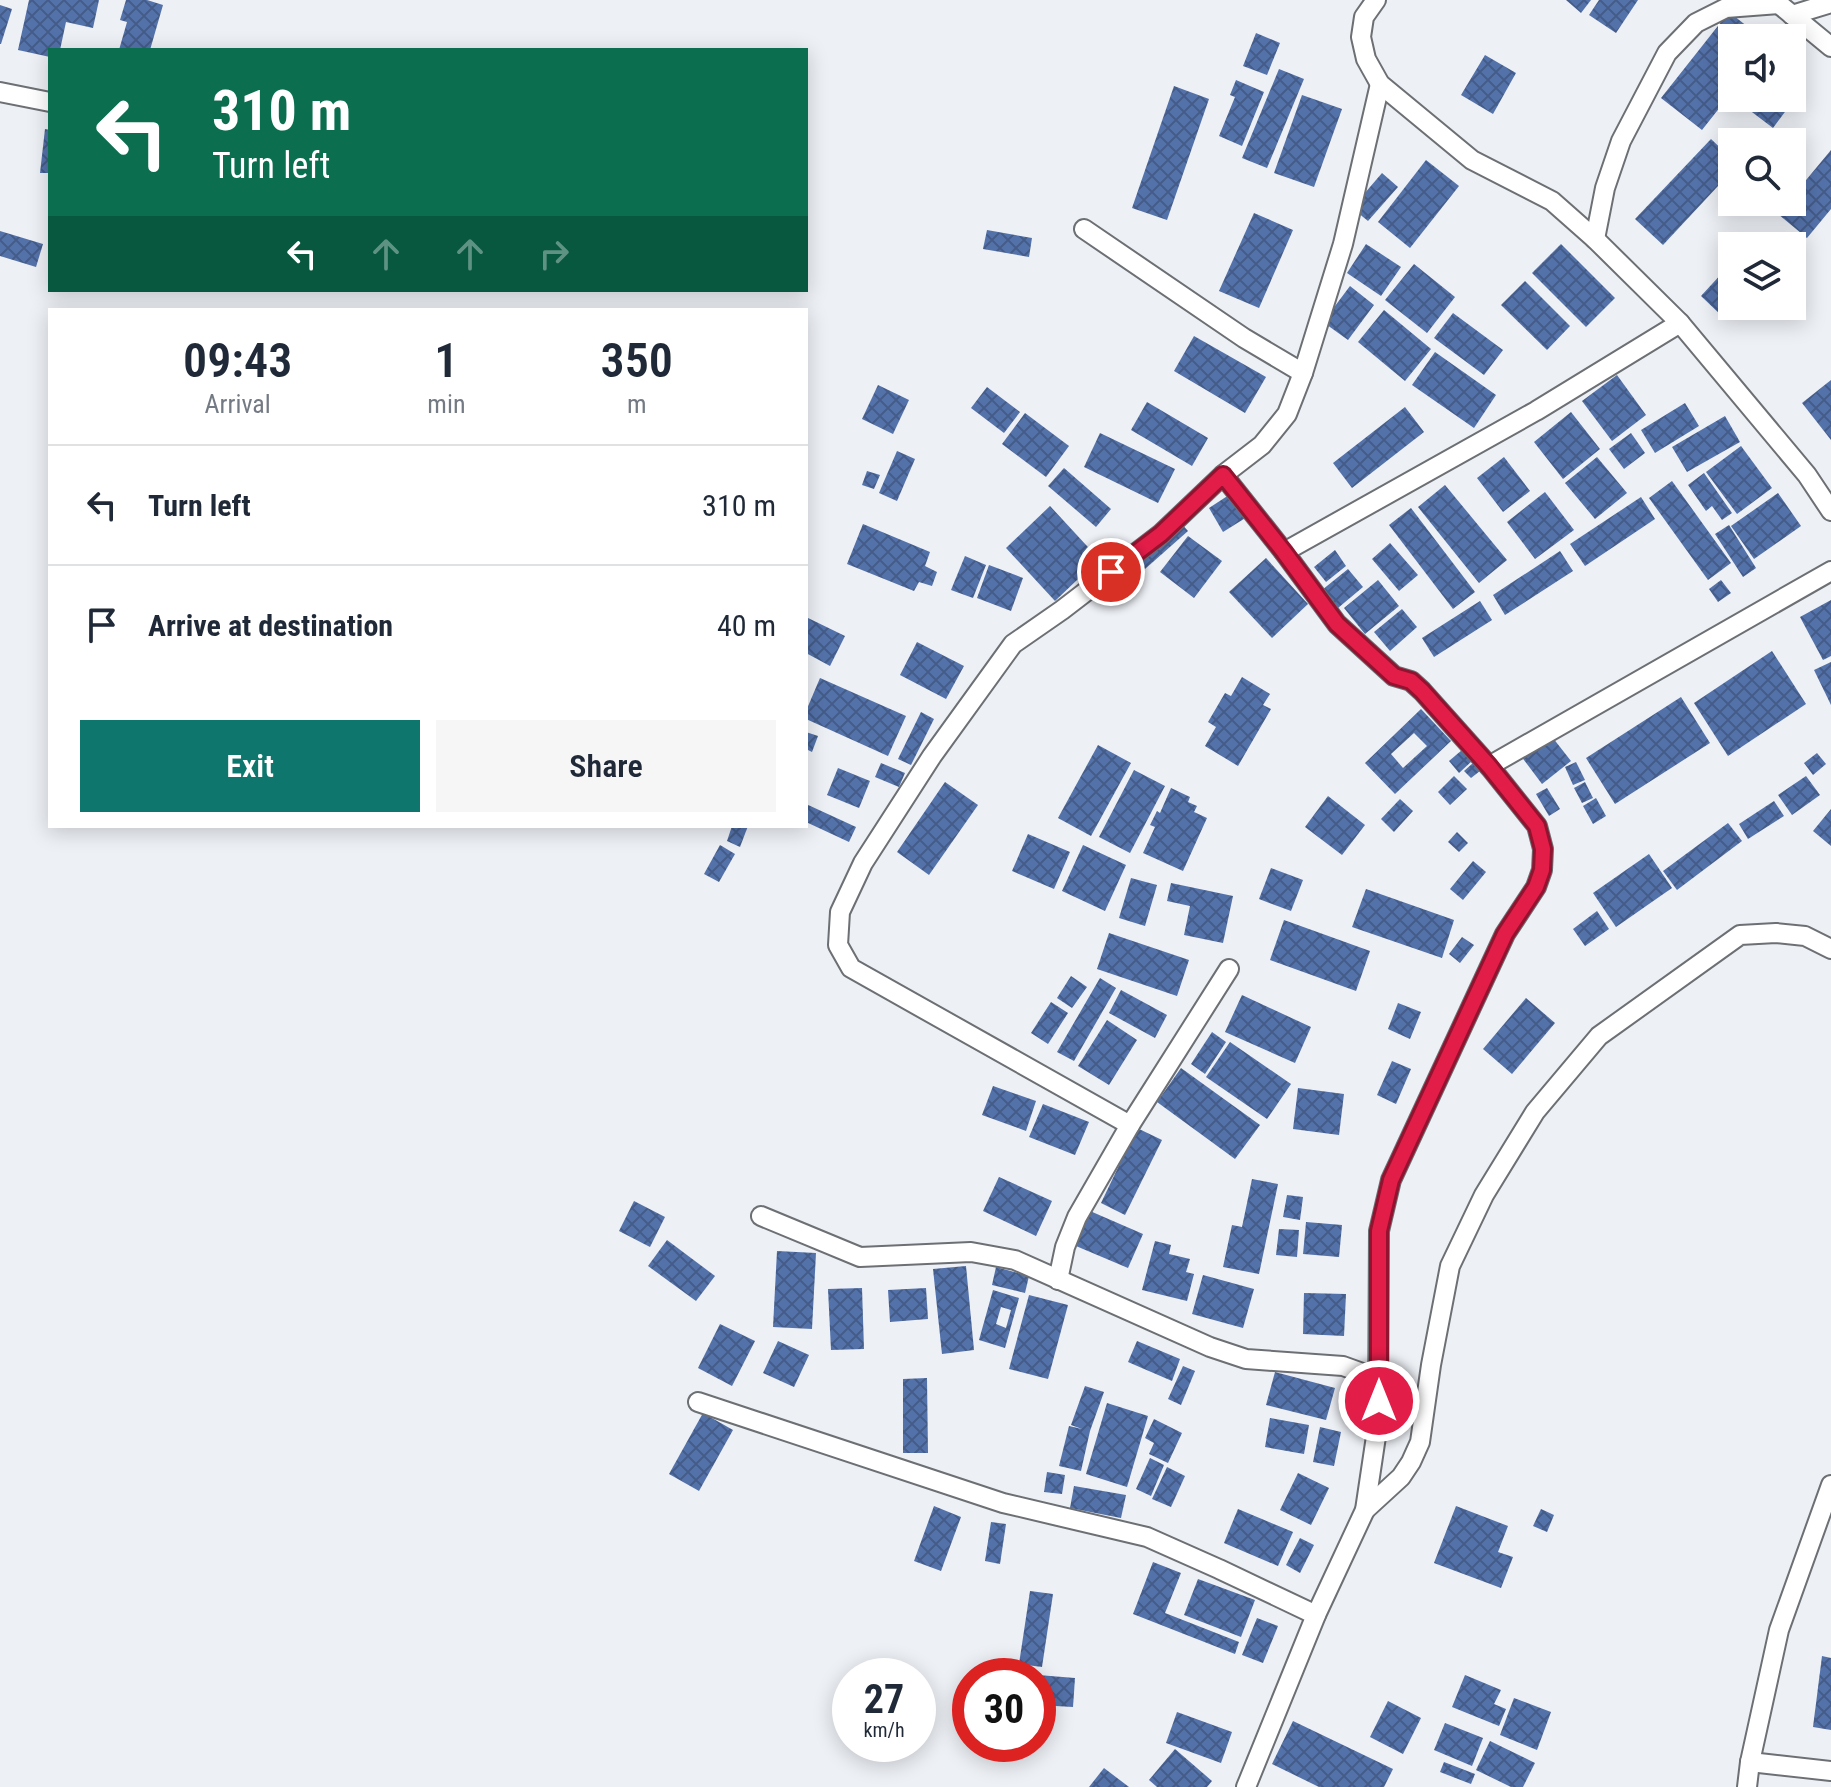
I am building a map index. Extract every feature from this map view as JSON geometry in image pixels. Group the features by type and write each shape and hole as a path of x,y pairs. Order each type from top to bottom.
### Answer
{"street":[{"path":"1376,0 1364,17 1361,37 1366,59 1380,84 1472,160 1552,201 1595,239 1680,323 1807,475 1831,511"},
{"path":"1595,239 1605,188 1621,141 1667,53 1696,23 1726,8 1831,3"},
{"path":"1782,6 1831,47"},
{"path":"1130,1125 851,968 838,945 840,912 863,863 932,756 1013,644 1161,534 1223,475 1262,445 1287,414 1343,244 1380,84"},
{"path":"0,92 48,102"},
{"path":"1084,229 1244,338 1303,373"},
{"path":"1284,552 1536,411 1680,323"},
{"path":"1223,475 1337,624 1394,676 1411,681 1422,691 1489,766 1537,826 1543,849 1542,870 1536,887 1505,934 1391,1180 1379,1231 1378,1423 1365,1510 1316,1615 1246,1787"},
{"path":"1489,766 1831,571"},
{"path":"1365,1510 1401,1477 1420,1442 1450,1266 1484,1195 1535,1112 1599,1036 1740,935 1776,933 1805,936 1831,949"},
{"path":"1058,1280 1065,1247 1077,1217 1130,1125 1229,969"},
{"path":"761,1216 860,1257 971,1252 1015,1260 1210,1347 1246,1359 1343,1366 1379,1379"},
{"path":"698,1402 1003,1503 1147,1537 1316,1615"},
{"path":"1747,1787 1779,1630 1831,1485"},
{"path":"1750,1762 1831,1771"}],"building":[{"path":"29,0 99,0 93,28 66,22 60,48 48,48 48,57 18,50"},
{"path":"126,0 147,0 163,5 151,48 120,48 127,22 120,20"},
{"path":"1566,0 1591,0 1581,13"},
{"path":"1599,0 1638,0 1616,33 1589,15"},
{"path":"0,5 12,9 1,44 0,44"},
{"path":"1729,12 1744,24 1720,24"},
{"path":"1718,26 1718,110 1702,130 1661,98"},
{"path":"1256,33 1280,43 1267,75 1243,66"},
{"path":"1485,55 1516,73 1493,114 1461,95"},
{"path":"1279,69 1304,79 1267,168 1242,158"},
{"path":"1236,80 1264,92 1242,146 1219,136 1235,97 1230,95"},
{"path":"1174,86 1209,99 1167,220 1132,208"},
{"path":"1302,95 1342,109 1314,187 1274,173"},
{"path":"1752,112 1785,112 1773,128"},
{"path":"45,129 48,130 48,173 40,173"},
{"path":"1711,139 1718,146 1718,186 1663,245 1635,219"},
{"path":"1831,150 1831,209 1807,238 1806,232 1800,232 1780,216 1806,216 1806,180"},
{"path":"1426,160 1459,186 1410,248 1378,222"},
{"path":"1382,173 1398,187 1368,221 1352,208"},
{"path":"1254,213 1293,230 1259,308 1219,291"},
{"path":"987,230 1032,238 1029,257 983,249"},
{"path":"0,231 43,244 36,267 0,256"},
{"path":"1366,244 1401,267 1381,296 1347,273"},
{"path":"1561,244 1615,298 1586,327 1532,273"},
{"path":"1414,264 1455,297 1427,333 1385,300"},
{"path":"1718,278 1718,312 1701,296"},
{"path":"1525,281 1570,326 1547,350 1501,305"},
{"path":"1350,286 1374,305 1348,340 1323,322"},
{"path":"1384,310 1431,349 1405,381 1358,342"},
{"path":"1453,313 1503,350 1484,375 1434,338"},
{"path":"1194,336 1266,377 1245,413 1174,371"},
{"path":"1435,352 1496,395 1474,428 1412,385"},
{"path":"1617,375 1646,415 1612,441 1582,401"},
{"path":"1831,380 1831,440 1802,403"},
{"path":"878,385 909,400 893,434 862,419"},
{"path":"987,387 1020,412 1004,433 971,408"},
{"path":"1147,402 1208,438 1192,466 1131,430"},
{"path":"1685,403 1699,426 1655,453 1641,430"},
{"path":"1405,407 1424,432 1352,488 1333,463"},
{"path":"1571,412 1600,449 1563,479 1534,442"},
{"path":"1025,413 1069,446 1046,477 1002,444"},
{"path":"1725,416 1740,442 1687,472 1672,447"},
{"path":"1100,433 1175,469 1158,503 1084,467"},
{"path":"1631,433 1645,453 1624,469 1609,449"},
{"path":"1741,446 1772,488 1737,514 1706,472"},
{"path":"897,451 915,459 897,501 879,493"},
{"path":"1504,457 1530,491 1503,512 1477,478"},
{"path":"1597,457 1627,493 1595,519 1565,483"},
{"path":"1064,468 1111,509 1096,527 1048,486"},
{"path":"867,471 880,475 874,489 862,485"},
{"path":"1704,473 1732,513 1722,520 1712,506 1706,511 1688,485"},
{"path":"1672,481 1731,563 1708,580 1649,498"},
{"path":"1445,485 1507,560 1479,583 1418,507"},
{"path":"1545,492 1574,530 1535,559 1507,522"},
{"path":"1232,493 1247,517 1223,532 1209,508"},
{"path":"1778,493 1801,526 1754,559 1731,526"},
{"path":"1641,497 1655,519 1585,566 1570,544"},
{"path":"1050,506 1099,559 1055,601 1006,548"},
{"path":"1411,508 1475,592 1453,609 1389,525"},
{"path":"1180,522 1188,531 1145,569 1137,561"},
{"path":"863,524 930,552 925,566 937,572 932,586 919,582 914,591 847,564"},
{"path":"1729,525 1756,568 1743,577 1715,534"},
{"path":"1188,536 1222,561 1194,598 1160,572"},
{"path":"1390,543 1418,575 1399,591 1372,559"},
{"path":"1335,550 1346,566 1326,582 1314,567"},
{"path":"1560,551 1573,571 1505,615 1493,595"},
{"path":"965,556 986,565 973,598 951,590"},
{"path":"1266,558 1308,604 1272,638 1229,592"},
{"path":"989,565 1023,578 1011,611 977,598"},
{"path":"1348,569 1363,587 1338,608 1322,590"},
{"path":"1378,580 1399,606 1365,634 1344,608"},
{"path":"1721,580 1731,593 1718,602 1709,589"},
{"path":"1831,600 1831,656 1823,660 1800,617"},
{"path":"1480,601 1492,620 1434,657 1422,638"},
{"path":"1402,609 1417,627 1390,651 1374,632"},
{"path":"808,618 845,636 830,666 808,654"},
{"path":"917,642 964,666 946,699 900,675"},
{"path":"1772,651 1806,704 1728,756 1694,703"},
{"path":"1831,662 1831,705 1814,670"},
{"path":"1242,677 1270,694 1263,705 1271,709 1238,766 1205,746 1216,727 1208,722 1225,693 1231,696"},
{"path":"820,678 906,716 888,756 808,720 808,706"},
{"path":"1681,697 1710,743 1615,804 1586,758"},
{"path":"1421,709 1451,741 1395,794 1365,763","holes":["1414,733 1427,746 1403,768 1391,754"]},
{"path":"921,712 934,719 911,765 898,759"},
{"path":"808,733 818,736 812,752 808,750"},
{"path":"1549,733 1571,761 1542,784 1521,756"},
{"path":"1098,745 1131,763 1091,836 1058,818"},
{"path":"1462,750 1472,761 1459,773 1449,761"},
{"path":"1817,753 1826,764 1813,775 1804,763"},
{"path":"1576,762 1585,780 1573,785 1565,767"},
{"path":"881,763 905,773 899,787 875,777"},
{"path":"1473,763 1480,771 1471,778 1464,771"},
{"path":"838,768 870,781 859,808 827,795"},
{"path":"1134,770 1165,786 1130,853 1099,837"},
{"path":"1454,776 1467,789 1450,805 1438,792"},
{"path":"1806,776 1820,795 1792,815 1778,795"},
{"path":"945,782 978,805 929,875 897,852"},
{"path":"1585,782 1593,798 1582,803 1574,788"},
{"path":"1171,788 1190,797 1188,802 1197,806 1194,812 1207,818 1183,871 1143,853 1155,827 1150,825 1157,811 1160,813"},
{"path":"1547,788 1560,809 1549,816 1536,794"},
{"path":"1328,796 1365,825 1342,855 1305,827"},
{"path":"1596,798 1606,816 1593,824 1583,806"},
{"path":"1400,799 1413,811 1394,832 1381,819"},
{"path":"1774,801 1784,816 1748,839 1739,824"},
{"path":"808,805 856,827 849,842 808,823"},
{"path":"1831,809 1831,846 1813,831"},
{"path":"1728,823 1742,841 1677,890 1663,871"},
{"path":"731,828 747,828 740,847 727,841"},
{"path":"1457,832 1468,843 1459,852 1448,842"},
{"path":"1028,834 1070,852 1054,889 1012,871"},
{"path":"720,845 735,854 719,882 704,874"},
{"path":"1083,845 1126,865 1105,911 1062,891"},
{"path":"1649,854 1672,888 1616,927 1593,893"},
{"path":"1473,861 1486,872 1463,900 1450,889"},
{"path":"1271,868 1303,880 1291,911 1259,899"},
{"path":"1131,878 1157,885 1145,926 1119,918"},
{"path":"1171,883 1233,896 1223,943 1184,935 1190,906 1167,901"},
{"path":"1366,889 1454,920 1442,958 1352,927"},
{"path":"1597,911 1609,929 1585,946 1573,929"},
{"path":"1284,920 1370,951 1356,991 1270,960"},
{"path":"1109,933 1189,960 1177,996 1097,969"},
{"path":"1462,937 1474,945 1460,963 1449,954"},
{"path":"1071,976 1087,987 1072,1008 1057,998"},
{"path":"1100,978 1116,988 1074,1061 1057,1052"},
{"path":"1121,990 1167,1015 1155,1038 1109,1013"},
{"path":"1242,995 1311,1027 1295,1063 1225,1032"},
{"path":"1526,998 1555,1023 1512,1074 1483,1049"},
{"path":"1051,1002 1068,1013 1048,1044 1031,1033"},
{"path":"1398,1003 1421,1012 1410,1039 1388,1029"},
{"path":"1107,1020 1137,1040 1109,1085 1078,1066"},
{"path":"1212,1032 1226,1042 1205,1074 1191,1064"},
{"path":"1230,1042 1291,1084 1267,1119 1206,1077"},
{"path":"1392,1061 1411,1069 1396,1104 1377,1095"},
{"path":"1181,1068 1260,1125 1235,1159 1157,1102"},
{"path":"993,1086 1036,1101 1026,1131 982,1115"},
{"path":"1298,1088 1344,1094 1339,1135 1293,1129"},
{"path":"1043,1104 1089,1122 1075,1155 1029,1137"},
{"path":"1137,1128 1162,1140 1125,1215 1101,1203"},
{"path":"999,1177 1052,1201 1036,1236 983,1211"},
{"path":"1252,1179 1278,1184 1259,1274 1223,1267 1232,1225 1242,1227"},
{"path":"1287,1195 1303,1197 1300,1220 1283,1217"},
{"path":"634,1201 665,1217 650,1247 619,1231"},
{"path":"1090,1211 1143,1234 1128,1268 1076,1246"},
{"path":"1306,1222 1342,1225 1339,1257 1303,1254"},
{"path":"1279,1229 1299,1230 1297,1257 1276,1255"},
{"path":"667,1240 715,1276 696,1301 648,1266"},
{"path":"1155,1241 1171,1245 1169,1254 1190,1259 1186,1272 1194,1274 1187,1301 1142,1290"},
{"path":"777,1251 816,1253 812,1329 773,1327"},
{"path":"966,1266 974,1350 942,1354 933,1269"},
{"path":"996,1267 1029,1276 1025,1293 992,1285"},
{"path":"1203,1275 1254,1289 1243,1328 1192,1314"},
{"path":"862,1288 864,1349 831,1350 828,1289"},
{"path":"926,1288 928,1319 890,1322 888,1290"},
{"path":"993,1290 1019,1298 1005,1348 979,1340","holes":["1001,1307 1011,1310 1006,1328 996,1324"]},
{"path":"1304,1293 1346,1294 1344,1336 1303,1334"},
{"path":"1029,1295 1068,1305 1048,1379 1009,1369"},
{"path":"720,1324 755,1341 732,1386 698,1368"},
{"path":"778,1341 809,1355 794,1387 763,1373"},
{"path":"1137,1341 1180,1359 1172,1381 1128,1362"},
{"path":"1183,1366 1195,1371 1181,1405 1168,1399"},
{"path":"1275,1372 1335,1388 1326,1420 1266,1405"},
{"path":"927,1378 928,1453 903,1453 903,1379"},
{"path":"1085,1386 1104,1392 1090,1431 1081,1471 1059,1466 1069,1426 1082,1429 1071,1425"},
{"path":"1107,1403 1148,1416 1127,1487 1086,1474"},
{"path":"703,1413 733,1430 699,1491 669,1474"},
{"path":"1270,1418 1309,1425 1304,1454 1265,1447"},
{"path":"1154,1419 1182,1433 1168,1463 1149,1454 1154,1443 1145,1438"},
{"path":"1320,1427 1341,1432 1334,1466 1313,1462"},
{"path":"1150,1458 1164,1465 1151,1496 1136,1489"},
{"path":"1167,1467 1185,1476 1171,1507 1152,1499"},
{"path":"1047,1472 1065,1475 1062,1494 1044,1492"},
{"path":"1298,1473 1329,1488 1311,1525 1280,1510"},
{"path":"1074,1486 1126,1495 1121,1518 1070,1508"},
{"path":"934,1506 961,1517 941,1571 914,1561"},
{"path":"1456,1506 1508,1526 1498,1552 1513,1557 1501,1588 1434,1563"},
{"path":"1238,1509 1293,1532 1278,1566 1224,1543"},
{"path":"1541,1509 1554,1515 1547,1532 1533,1526"},
{"path":"991,1522 1006,1524 1000,1564 985,1561"},
{"path":"1300,1538 1314,1545 1300,1573 1286,1565"},
{"path":"1153,1562 1181,1573 1165,1613 1239,1642 1235,1654 1133,1614"},
{"path":"1198,1579 1255,1600 1241,1637 1184,1615"},
{"path":"1030,1591 1053,1594 1043,1658 1020,1658"},
{"path":"1257,1618 1278,1626 1263,1663 1242,1655"},
{"path":"1822,1656 1831,1658 1831,1730 1813,1727"},
{"path":"1465,1675 1501,1690 1494,1704 1506,1709 1499,1726 1452,1707"},
{"path":"1056,1676 1075,1678 1073,1707 1056,1706"},
{"path":"1514,1698 1551,1712 1537,1750 1500,1735"},
{"path":"1388,1701 1421,1718 1403,1754 1370,1737"},
{"path":"1177,1712 1232,1732 1221,1763 1166,1743"},
{"path":"1293,1721 1393,1769 1384,1787 1319,1787 1272,1764"},
{"path":"1445,1723 1483,1738 1472,1766 1434,1750"},
{"path":"1490,1741 1535,1763 1523,1787 1511,1787 1476,1770"},
{"path":"1175,1749 1212,1781 1207,1787 1157,1787 1149,1780"},
{"path":"1444,1762 1475,1774 1471,1784 1440,1772"},
{"path":"1104,1768 1129,1787 1089,1787"}],"route":[{"path":"1111,572 1161,534 1223,475 1337,624 1394,676 1411,681 1422,691 1537,826 1543,849 1542,870 1536,887 1505,934 1391,1180 1379,1231 1379,1401"}]}
